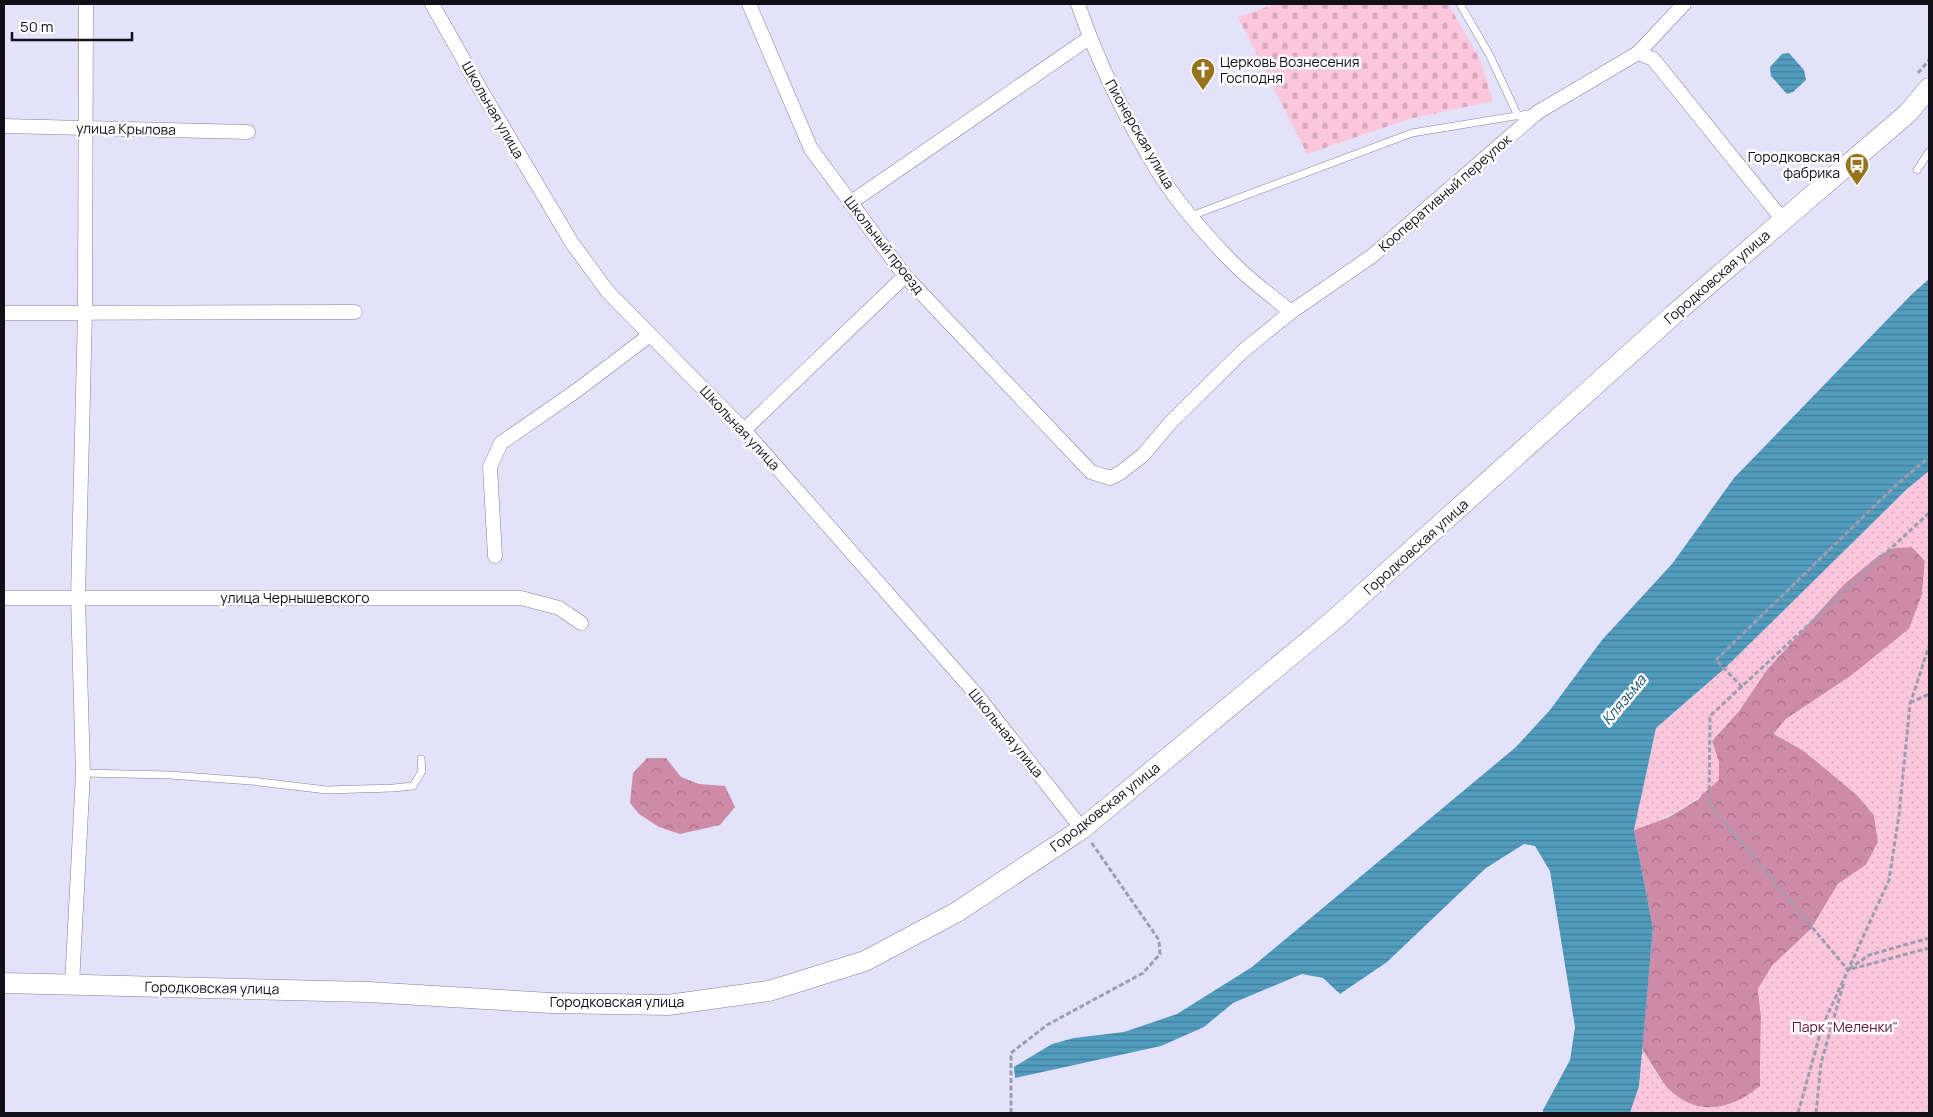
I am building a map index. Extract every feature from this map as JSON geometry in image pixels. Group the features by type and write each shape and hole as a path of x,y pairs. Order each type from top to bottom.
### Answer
{"main road":[{"name":"Городковская улица","path":"4,984 368,992 551,1003 668,1005 769,991 865,961 957,912 1082,828 1335,619 1673,315 1908,112 1929,88"}],"street":[{"path":"72,985 83,773 78,597 85,313 86,4"},
{"name":"Школьная улица","path":"432,4 572,243 608,292 744,430 976,694 1082,828"},
{"name":"Школьный проезд","path":"749,4 811,149 850,203 905,276 1091,472"},
{"name":"Пионерская улица","path":"1078,4 1089,38 1114,89 1163,179 1191,216 1231,262 1291,312"},
{"name":"Кооперативный переулок","path":"1091,472 1110,478 1120,473 1143,455 1171,422 1242,352 1291,312 1372,256 1538,112 1638,53 1684,4"},
{"path":"850,203 1089,38"},
{"path":"1638,53 1654,59 1783,220"},
{"name":"улица Крылова","path":"4,126 248,132"},
{"path":"744,430 905,276"},
{"path":"4,313 354,312"},
{"path":"495,556 490,467 501,443 583,386 650,334"},
{"name":"улица Чернышевского","path":"4,598 520,598 559,608 581,623"}],"lane":[{"path":"1460,4 1489,54 1518,116"},
{"path":"1191,216 1412,133 1538,112"},
{"path":"1917,170 1929,152"},
{"path":"83,773 170,775 251,781 327,790 393,788 414,786 422,771 421,759"}],"path":[{"path":"1742,687 1716,660 1895,486 1929,457"},
{"path":"1848,970 1709,804 1710,716 1929,513"},
{"path":"1798,1113 1822,1027 1890,880 1910,704 1929,646"},
{"path":"1910,704 1929,694"},
{"path":"1011,1113 1011,1053 1047,1025 1143,973 1160,954 1159,940 1082,828"},
{"path":"1816,1113 1821,1063 1848,970 1869,955 1929,938"},
{"path":"1848,970 1929,948"}],"green space":[{"path":"1276,4 1448,4 1480,59 1493,101 1409,119 1307,154 1238,17"},
{"name":"Парк \"Меленки\"","path":"1929,471 1929,1107 1925,1113 1630,1113 1639,1086 1642,1049 1665,1085 1687,1102 1699,1106 1724,1106 1748,1095 1760,1086 1761,1015 1758,990 1772,966 1811,929 1838,884 1866,865 1878,842 1874,815 1857,795 1804,751 1774,733 1786,719 1852,675 1909,629 1922,595 1925,561 1912,547 1894,548 1879,555 1843,585 1766,671 1739,711 1712,741 1719,763 1719,780 1680,810 1634,830 1656,728 1724,669 1907,489"},
{"path":"1912,547 1925,561 1922,595 1909,629 1852,675 1786,719 1774,734 1804,751 1857,795 1874,815 1878,842 1866,865 1838,884 1811,929 1772,966 1758,989 1761,1015 1760,1086 1744,1099 1713,1110 1689,1106 1666,1087 1642,1049 1653,928 1634,830 1669,817 1699,799 1719,763 1712,741 1739,711 1766,671 1843,585 1879,555 1894,548"},
{"path":"647,758 666,758 681,777 699,784 725,786 735,807 720,825 680,834 659,827 639,814 630,803 633,773"}],"water":[{"path":"1789,53 1804,70 1806,80 1793,92 1787,94 1771,76 1770,67 1782,54"},
{"name":"Клязьма","path":"1929,279 1929,471 1907,489 1724,669 1656,728 1634,830 1653,928 1639,1086 1630,1113 1543,1113 1570,1060 1575,1027 1550,871 1535,846 1524,844 1486,868 1387,962 1340,994 1323,978 1302,974 1233,1003 1204,1027 1161,1046 1015,1078 1014,1067 1052,1044 1074,1038 1124,1032 1177,1014 1252,967 1516,747 1550,710 1602,640 1672,564 1734,478 1912,294"}],"place":[{"name":"Церковь Вознесения Господня","path":"1203,91"},
{"name":"Городковская фабрика","path":"1857,186"}]}
